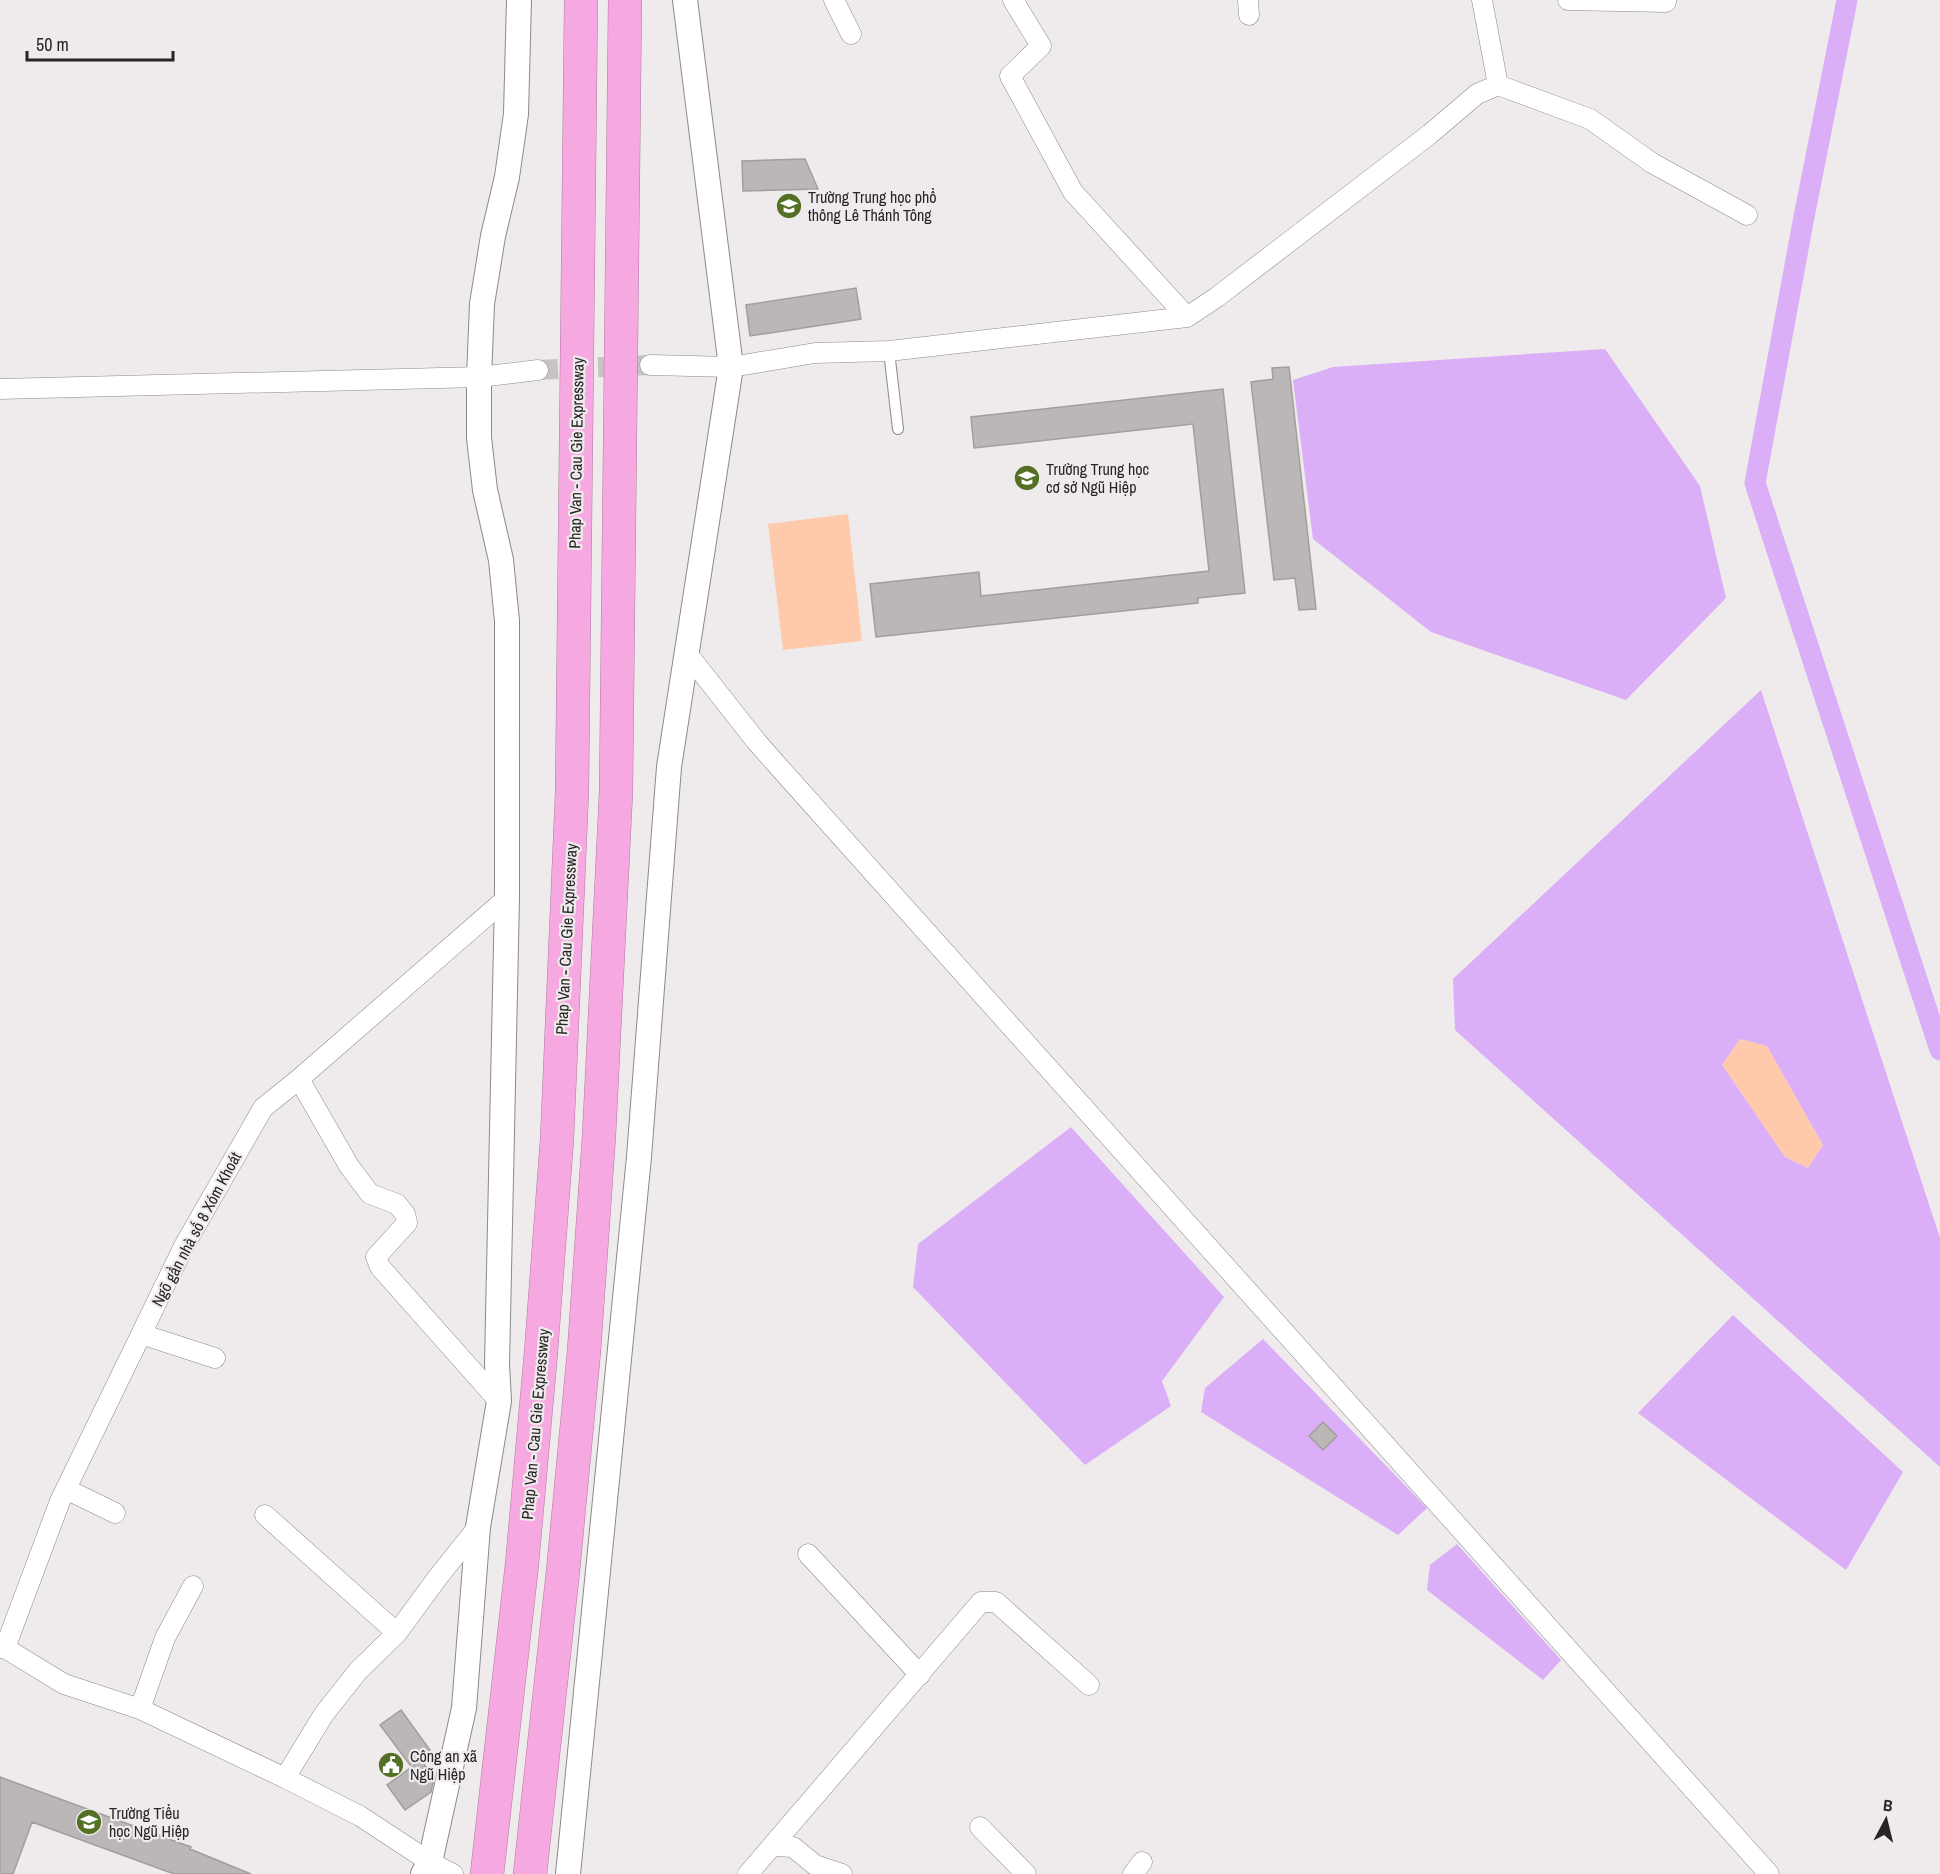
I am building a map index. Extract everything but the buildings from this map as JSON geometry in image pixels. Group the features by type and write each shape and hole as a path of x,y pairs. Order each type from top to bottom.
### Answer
{"highway":[{"name":"Phap Van - Cau Gie Expressway","path":"487,1874 522,1564 557,1139 572,792 581,0"},
{"path":"530,1874 583,1362 599,1136 616,792 626,0"}],"street":[{"path":"426,1868 464,1708 478,1527 499,1401 497,1353 507,898 507,621 501,560 485,490 479,438 479,376 482,304 493,236 507,177 516,114 519,0"},
{"path":"568,1874 639,1157 669,767 731,367 685,0"},
{"path":"834,0 851,34"},
{"path":"1013,0 1041,46 1010,76 1073,192 1187,317"},
{"path":"1482,0 1498,85"},
{"path":"1568,0 1666,2 1666,0"},
{"path":"650,365 731,367 815,353 890,351 1187,317 1217,297 1384,169 1477,94 1498,85 1590,119 1652,163 1747,215"},
{"path":"0,389 479,376 538,370"},
{"path":"687,652 778,766 1769,1874"},
{"name":"Ngõ gần nhà số 8 Xóm Khoát","path":"2,1648 66,1489 184,1246 262,1108 299,1079 507,898"},
{"path":"299,1079 349,1166 370,1194 397,1204 405,1214 407,1223 376,1257 380,1267 499,1401"},
{"path":"141,1334 215,1358"},
{"path":"66,1489 115,1513"},
{"path":"265,1515 397,1634"},
{"path":"285,1778 331,1705 358,1671 397,1634 478,1527"},
{"path":"808,1554 920,1675"},
{"path":"140,1708 165,1638 193,1586"},
{"path":"748,1874 981,1602 996,1602 1089,1685"},
{"path":"2,1648 64,1684 140,1708 285,1778 360,1816 426,1868 453,1874"},
{"path":"980,1827 1026,1874"},
{"path":"774,1846 794,1848 815,1865 842,1874"}],"lane":[{"path":"890,351 897,429"}],"shaded area":[{"path":"1605,349 1700,486 1726,598 1626,700 1431,632 1313,539 1293,380 1333,367"},
{"path":"848,514 862,641 783,650 768,524"},
{"path":"1761,690 1940,1238 1940,1467 1455,1030 1453,979","holes":["1740,1039 1767,1046 1823,1145 1808,1168 1785,1157 1722,1065"]},
{"path":"1740,1039 1767,1046 1823,1145 1808,1168 1785,1157 1722,1065"},
{"path":"1071,1127 1224,1297 1162,1381 1171,1406 1085,1465 913,1287 918,1244"},
{"path":"1733,1315 1903,1472 1846,1570 1638,1413"},
{"path":"1263,1339 1427,1508 1398,1535 1201,1412 1205,1388"},
{"path":"1457,1544 1561,1660 1543,1680 1427,1590 1430,1565"}],"waterway":[{"path":"1847,0 1755,483 1940,1050"}],"tunnel":[{"path":"538,370 650,365"}],"place":[{"name":"Trường Trung học phổ thông Lê Thánh Tông","path":"789,206"},
{"name":"Trường Trung học cơ sở Ngũ Hiệp","path":"1027,478"},
{"name":"Công an xã Ngũ Hiệp","path":"391,1765"},
{"name":"Trường Tiểu học Ngũ Hiệp","path":"89,1822"}]}
